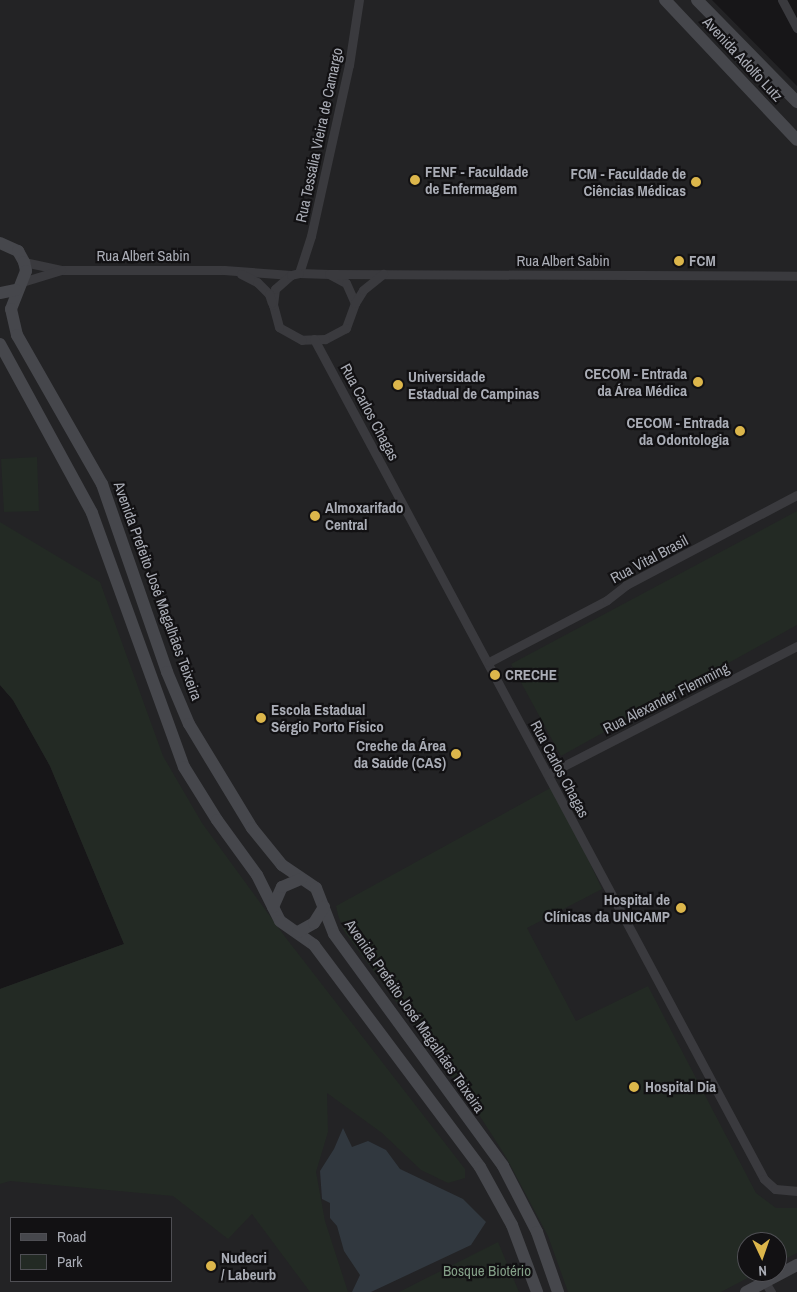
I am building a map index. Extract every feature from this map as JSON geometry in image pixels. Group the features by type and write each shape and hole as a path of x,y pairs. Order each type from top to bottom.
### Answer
{"street":[{"name":"Rua Tessália Vieira de Camargo","path":"295,274 315,217 359,0"},
{"name":"Avenida Adolfo Lutz","path":"665,0 797,140"},
{"name":"Avenida Adolfo Lutz","path":"697,0 797,102"},
{"path":"782,0 797,28"},
{"path":"0,243 18,251 24,262"},
{"name":"Rua Albert Sabin","path":"24,262 62,270 224,270 295,274"},
{"name":"Avenida Prefeito José Magalhães Teixeira","path":"24,262 19,286 11,309 17,335 102,484 167,672 189,724 252,828 282,865 316,888 339,941 515,1186 558,1292"},
{"name":"Rua Albert Sabin","path":"19,286 62,270"},
{"name":"Rua Albert Sabin","path":"224,270 245,274 257,282 269,294 273,305"},
{"path":"355,303 346,283 329,274 295,274 275,289 273,305 279,327 302,340 314,340 335,335 346,328 355,303 363,290 383,274"},
{"name":"Rua Albert Sabin","path":"329,274 797,276"},
{"path":"0,292 19,286"},
{"name":"Rua Carlos Chagas","path":"314,340 489,662 632,938 764,1179 775,1189 797,1191"},
{"path":"0,344 92,513 184,767 216,820 257,875 280,921 314,944 480,1167 512,1225 537,1292"},
{"name":"Rua Vital Brasil","path":"489,662 607,600 626,585 797,495"},
{"name":"Rua Alexander Flemming","path":"548,774 797,646"},
{"path":"273,907 282,888 301,879"},
{"path":"298,932 314,923 324,907"},
{"path":"746,1292 768,1287 797,1265"}],"shaded area":[{"name":"Universidade Estadual de Campinas","path":"0,0 712,0 797,86 797,1292 0,1292 0,989 124,944 50,766 13,700 0,685"},
{"path":"343,1128 352,1147 368,1141 386,1150 400,1169 463,1199 486,1222 471,1245 371,1292 352,1292 360,1275 344,1251 337,1226 330,1218 330,1203 322,1199 320,1171 334,1149"}],"green space":[{"path":"37,457 39,511 4,512 1,459"},
{"path":"797,511 797,625 561,756 511,664"},
{"path":"0,522 100,582 163,756 202,823 286,938 465,1169 465,1178 448,1183 421,1170 382,1133 327,1093 328,1132 316,1172 325,1221 348,1292 310,1292 252,1214 228,1239 173,1196 10,1181 0,1184 0,989 124,944 50,766 13,700 0,685"},
{"path":"554,786 602,889 527,928 576,1021 648,986 756,1193 776,1208 797,1208 797,1253 787,1258 787,1232 737,1232 737,1282 740,1282 721,1292 568,1292 548,1236 506,1157 476,1110 344,931 336,906"},
{"name":"Bosque Biotério","path":"498,1242 519,1292 399,1292"}],"place":[{"name":"FENF - Faculdade de Enfermagem","path":"415,180"},
{"name":"FCM - Faculdade de Ciências Médicas","path":"696,182"},
{"name":"FCM","path":"679,261"},
{"name":"CECOM - Entrada da Área Médica","path":"698,382"},
{"name":"Universidade Estadual de Campinas","path":"398,385"},
{"name":"CECOM - Entrada da Odontologia","path":"740,431"},
{"name":"Almoxarifado Central","path":"315,516"},
{"name":"CRECHE","path":"495,675"},
{"name":"Escola Estadual Sérgio Porto Físico","path":"261,718"},
{"name":"Creche da Área da Saúde (CAS)","path":"456,754"},
{"name":"Hospital de Clínicas da UNICAMP","path":"681,908"},
{"name":"Hospital Dia","path":"634,1087"},
{"name":"Nudecri / Labeurb","path":"211,1266"}]}
